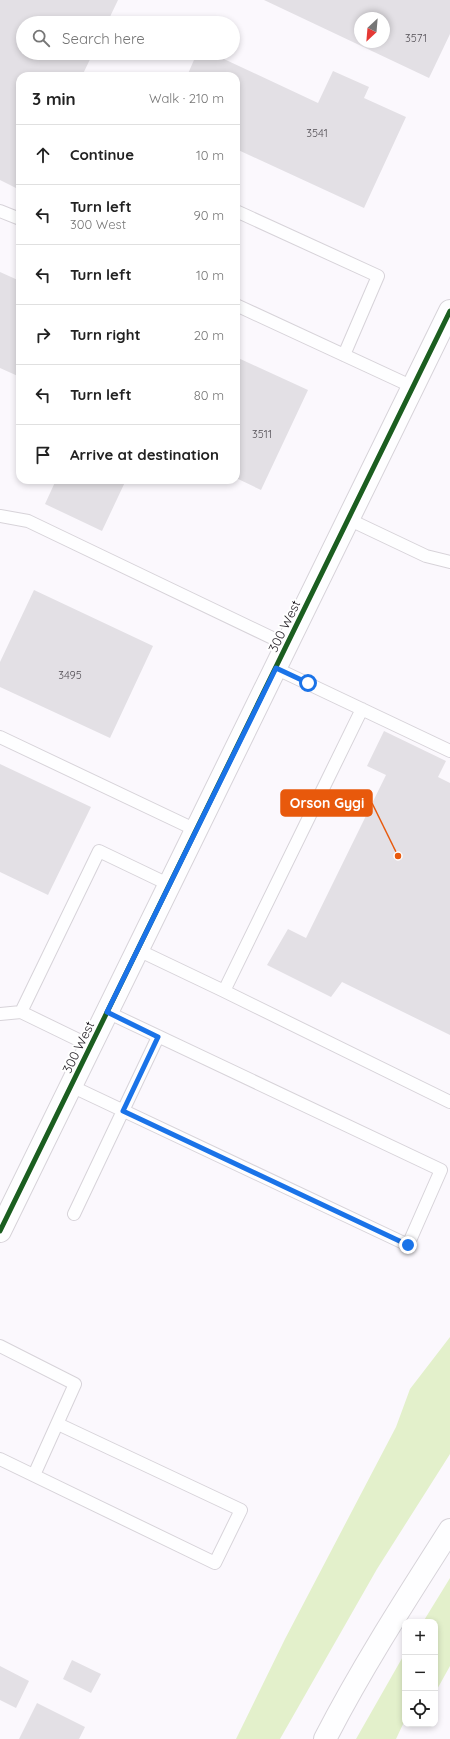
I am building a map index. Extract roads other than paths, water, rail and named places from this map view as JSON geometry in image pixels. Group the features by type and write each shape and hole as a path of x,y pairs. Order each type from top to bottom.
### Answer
{"main road":[{"name":"300 West","path":"0,1231 450,311"},
{"path":"325,1739 359,1677 450,1530"}],"lane":[{"path":"0,211 16,217"},
{"path":"240,213 378,276 344,355"},
{"path":"240,307 413,387"},
{"path":"0,516 28,521 287,645"},
{"path":"348,519 426,556 450,562"},
{"path":"276,668 450,752"},
{"path":"224,990 362,709"},
{"path":"0,737 196,830"},
{"path":"21,1012 99,851 170,885"},
{"path":"138,950 224,990 450,1102"},
{"path":"0,1014 21,1012 91,1046"},
{"path":"71,1086 408,1245 441,1170 107,1012"},
{"path":"74,1214 158,1037"},
{"path":"0,1346 75,1384 34,1475"},
{"path":"0,1459 215,1563 240,1510 58,1424"}],"place":[{"name":"Orson Gygi","path":"398,856"}]}
